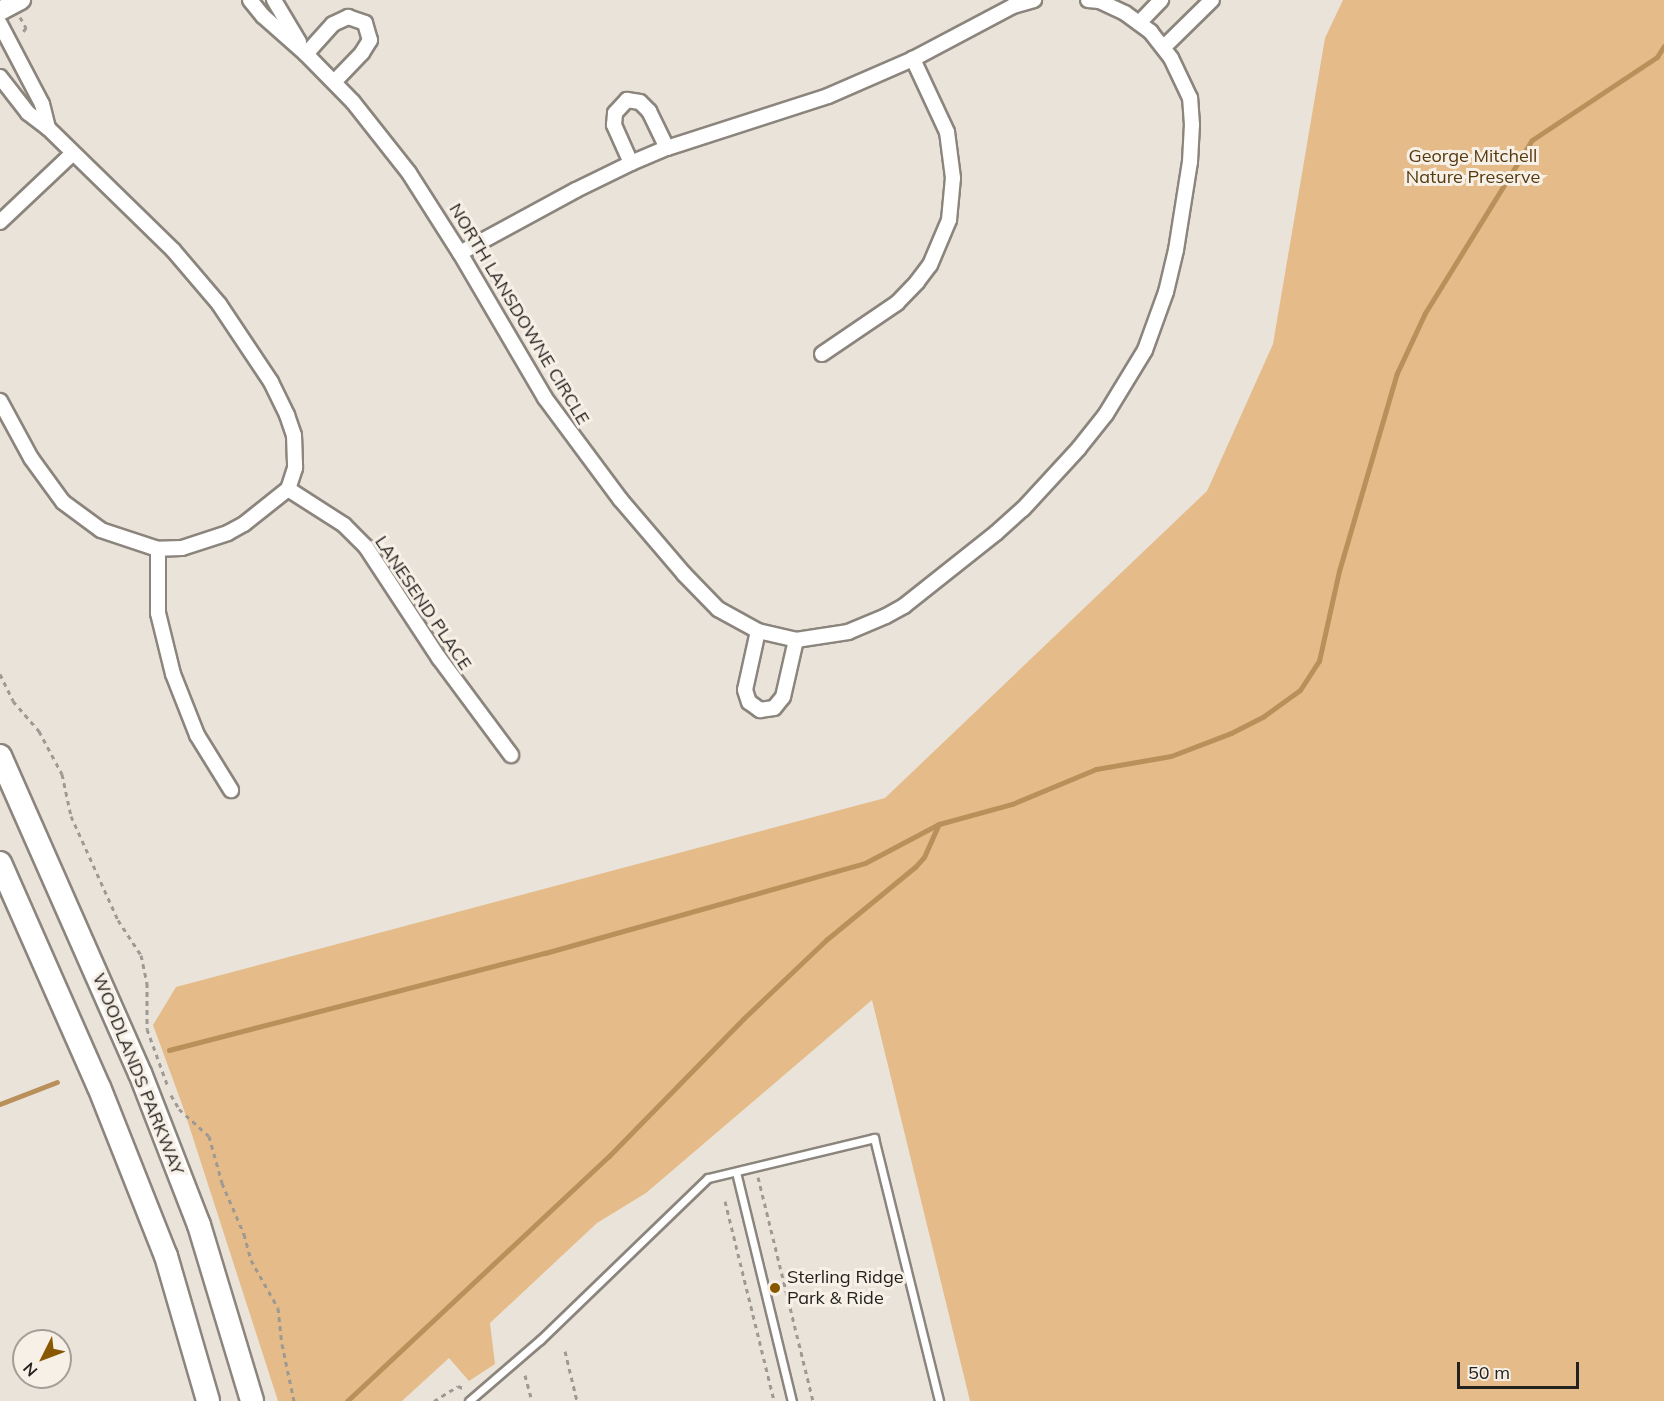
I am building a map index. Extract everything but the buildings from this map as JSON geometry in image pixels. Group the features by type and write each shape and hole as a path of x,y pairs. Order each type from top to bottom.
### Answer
{"main road":[{"name":"WOODLANDS PARKWAY","path":"0,756 141,1073 199,1225 252,1401"},
{"path":"0,863 99,1087 165,1256 208,1401"},
{"path":"165,1256 195,1309 223,1401"}],"street":[{"path":"0,11 21,0"},
{"name":"NORTH LANSDOWNE CIRCLE","path":"250,0 263,16 334,82 409,173 460,252 545,398 620,499 711,602 736,621 758,631 796,640 827,637 876,621 904,606 963,560 1023,509 1049,482 1106,414 1145,350 1166,292 1190,162 1192,124 1190,98 1164,47 1151,32 1099,2 1088,0"},
{"name":"NORTH LANSDOWNE CIRCLE","path":"274,0 306,54"},
{"path":"460,252 632,163 667,148 828,96 912,59 983,21 1034,0"},
{"path":"1139,23 1161,0"},
{"path":"1164,47 1212,0"},
{"path":"306,54 333,24 348,17 365,24 370,40 334,82"},
{"path":"0,24 42,104 48,128"},
{"path":"822,354 897,303 917,282 930,266 949,220 953,178 946,132 912,59"},
{"path":"0,77 28,113 48,128 199,278 271,382 294,435 295,468 288,489 263,511 228,533 182,548 158,549 101,530 63,502 31,458 0,401"},
{"path":"632,163 614,125 615,113 627,100 640,102 649,111 667,148"},
{"path":"0,222 73,153"},
{"name":"LANESEND PLACE","path":"288,489 344,525 366,547 439,658 511,756"},
{"path":"158,549 158,613 173,674 196,735 231,790"},
{"path":"758,631 746,690 749,702 760,710 774,708 783,697 796,640"}],"lane":[{"path":"471,1400 540,1340 708,1178 874,1138 939,1401"},
{"path":"736,1172 792,1401"}],"path":[{"path":"0,674 13,701 39,731 62,774 71,816 118,920 141,955 147,983 147,1029 175,1102 209,1136 222,1183 244,1234 251,1260 278,1308 282,1344 294,1401"},
{"path":"756,1167 813,1401"},
{"path":"725,1201 774,1401"},
{"path":"565,1351 577,1401"},
{"path":"525,1375 532,1401"},
{"path":"434,1401 460,1385 471,1400"}],"green space":[{"name":"George Mitchell Nature Preserve","path":"1343,0 1664,0 1664,1401 970,1401 872,1000 646,1193 597,1223 490,1323 495,1364 469,1381 449,1358 402,1401 278,1401 183,1107 153,1025 176,987 885,798 1207,491 1273,344 1325,38"}],"waterway":[{"path":"169,1050 545,953 865,863 939,824 1012,804 1096,769 1171,756 1231,733 1264,716 1300,690 1319,661 1339,571 1397,373 1425,313 1532,140 1657,57 1664,46"},
{"path":"347,1401 609,1156 743,1019 826,940 915,867 924,857 939,824"},
{"path":"0,1104 57,1082"}],"place":[{"name":"Sterling Ridge Park & Ride","path":"775,1288"}]}
